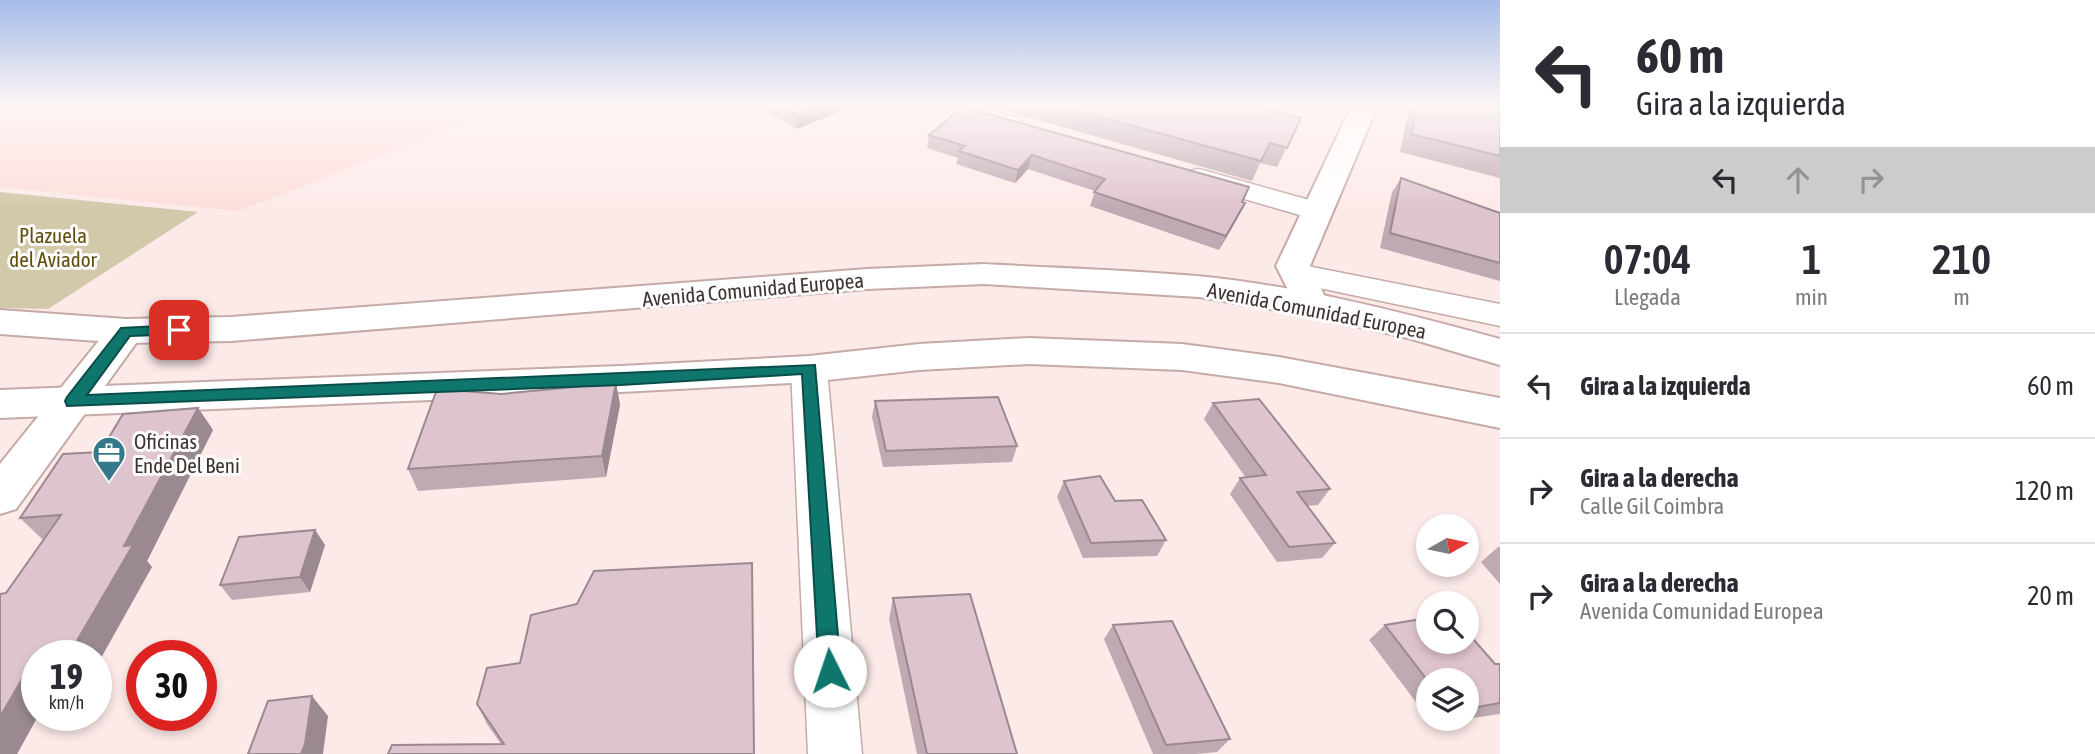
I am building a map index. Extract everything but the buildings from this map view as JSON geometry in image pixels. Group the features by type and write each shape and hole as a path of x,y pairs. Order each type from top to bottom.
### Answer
{"main road":[{"path":"1312,305 1293,266 1349,140"},
{"name":"Avenida Comunidad Europea","path":"0,322 126,331 231,329 867,279 984,274 1107,279 1199,287 1312,305 1412,327 1500,352"},
{"path":"0,496 126,331"},
{"path":"0,404 621,379 809,369 919,357 1029,351 1182,357 1279,370 1500,413"}],"street":[{"path":"1171,169 1317,211"},
{"path":"1297,274 1500,315"},
{"path":"809,369 835,754"}],"shaded area":[{"path":"0,140 420,140 238,211 0,187"}],"green space":[{"name":"Plazuela del Aviador","path":"0,192 198,212 48,309 0,308"}],"place":[{"name":"Oficinas Ende Del Beni","path":"109,483"}],"route":[{"path":"179,330 126,331 73,401 809,369 830,671"}]}
